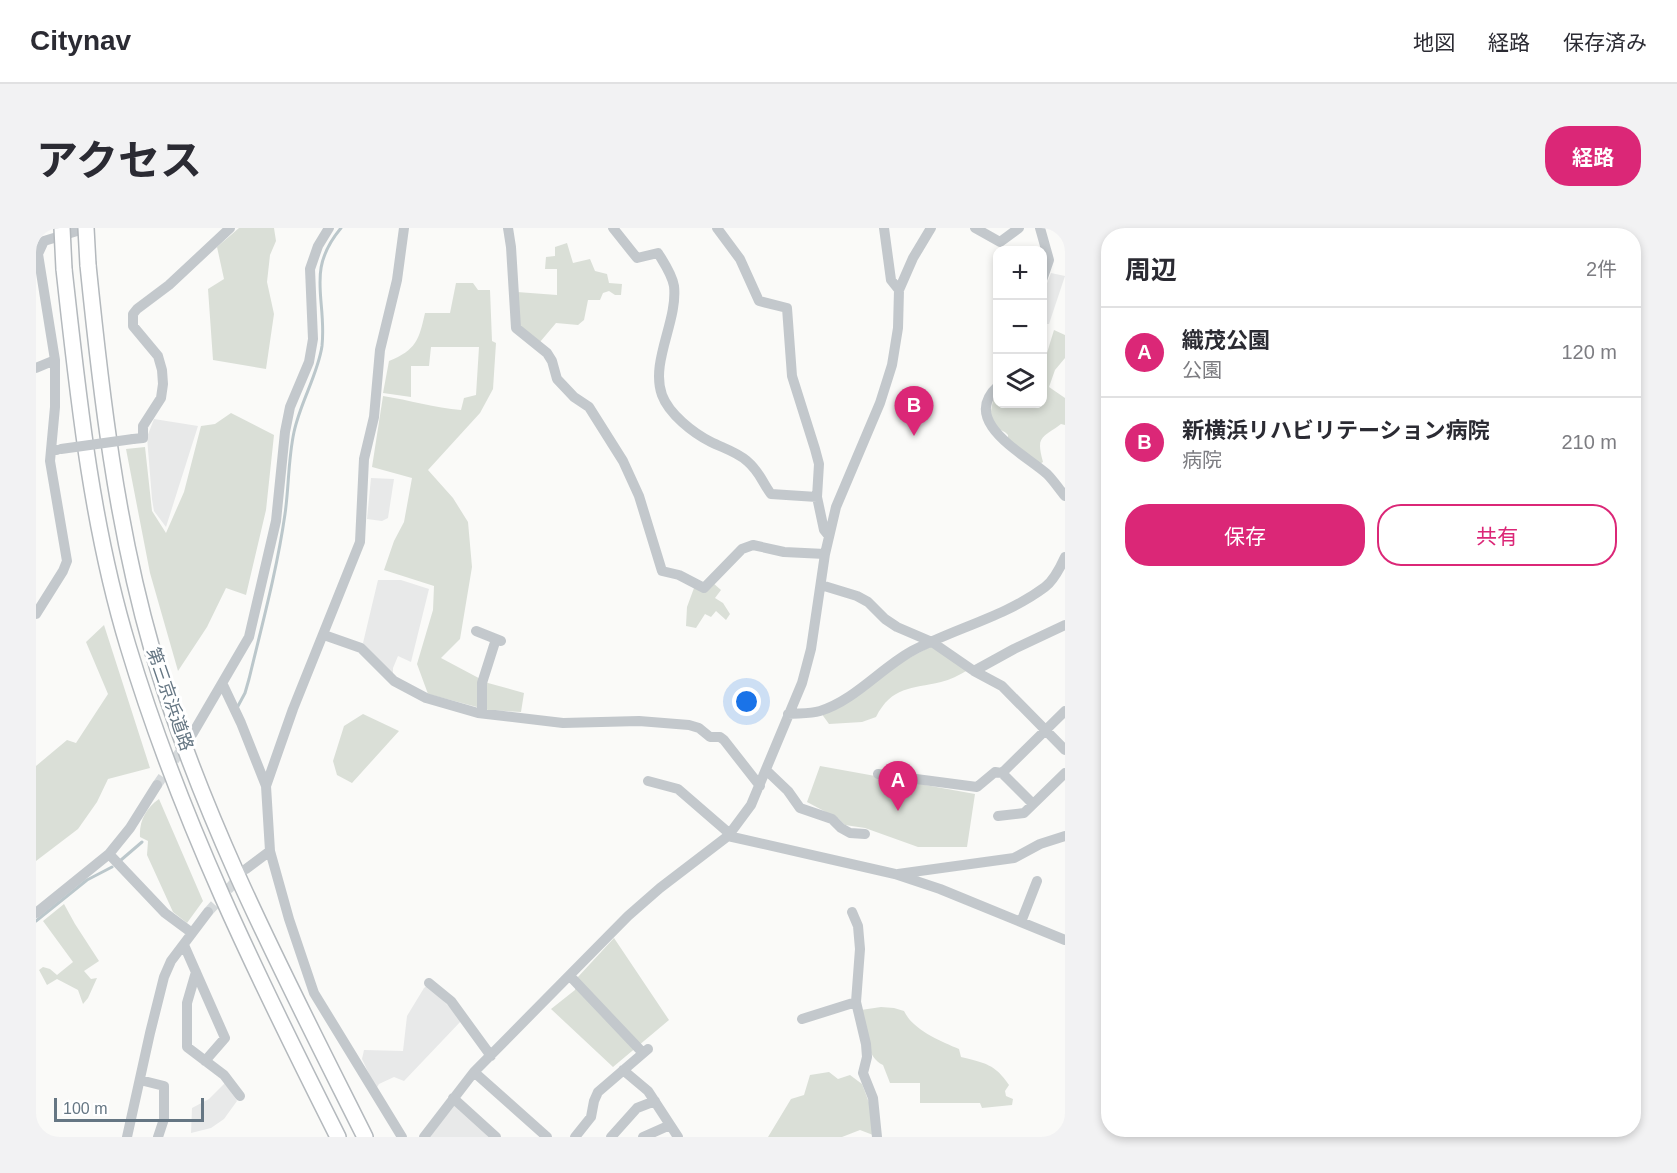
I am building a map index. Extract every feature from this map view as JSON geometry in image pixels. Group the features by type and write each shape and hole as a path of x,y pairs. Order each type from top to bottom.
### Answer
{"highway":[{"name":"第三京浜道路","path":"62,228 64,268 88,458 105,554 127,644 161,747 211,875 260,982 338,1137"},
{"name":"第三京浜道路","path":"86,228 98,356 111,454 129,553 152,648 180,733 229,857 285,977 365,1137"}],"street":[{"path":"36,614 63,572 67,561 50,461 56,450 55,360 38,254 44,241 86,228"},
{"path":"56,450 143,438 144,426 161,398 163,384 160,362 134,326 133,314 169,285 230,228"},
{"path":"193,733 249,637 276,521 285,432 290,407 309,362 313,339 310,268 318,246 329,228"},
{"path":"266,786 293,709 360,542 364,459 374,417 380,350 397,280 404,228"},
{"path":"508,228 516,328 547,353 557,379 574,398 589,406 623,461 639,496 662,571 679,575 704,588 742,549 753,545 784,552 825,554"},
{"path":"613,228 637,258 658,253 672,277 673,309 659,372 662,394 666,403 692,430 746,459 760,474 765,487 771,494 817,497"},
{"path":"717,228 740,259 759,301 787,308 792,376 811,431 819,464 817,497 824,530 828,535"},
{"path":"884,228 891,280 899,290"},
{"path":"424,1137 474,1072 628,916 660,888 729,835 751,806 802,684 811,649 828,535 836,507 880,404 892,365 898,328 899,290 931,228"},
{"path":"975,228 1000,242 1019,228"},
{"path":"1041,228 1046,246"},
{"path":"36,368 55,360"},
{"path":"993,393 988,400 986,411 990,425 998,436 1047,475 1065,496"},
{"path":"788,714 827,708 893,663 932,642 1009,608 1047,586 1065,559"},
{"path":"821,585 857,596 868,602 897,627 932,642 974,671 1002,686 1065,750"},
{"path":"974,671 1014,649 1065,626"},
{"path":"477,631 499,640 482,683 482,713"},
{"path":"324,635 361,648 394,681 426,698 482,713 563,723 639,721 689,725 699,728 710,737 720,737 724,740 760,786"},
{"path":"223,685 266,786 270,851 289,919 314,993 402,1137"},
{"path":"1002,773 1065,711"},
{"path":"766,770 788,791 800,808 832,819 841,828 850,832 865,834"},
{"path":"878,774 977,787 995,772 1002,773 1033,804"},
{"path":"998,816 1024,813 1065,773"},
{"path":"648,781 678,789 729,835 895,874 1065,940"},
{"path":"36,913 109,854 130,828 157,785"},
{"path":"895,874 1014,858 1040,844 1065,836"},
{"path":"246,869 270,851"},
{"path":"109,854 165,913 192,933"},
{"path":"1021,922 1037,881"},
{"path":"127,1137 164,977 171,961 208,912"},
{"path":"852,912 858,926 860,949 856,1002 866,1044 867,1057 863,1073 873,1098 877,1137"},
{"path":"184,945 225,1038 205,1061"},
{"path":"196,972 187,1003 187,1047 224,1075 240,1096"},
{"path":"570,976 646,1051 622,1070 596,1096 591,1117 575,1137"},
{"path":"429,984 451,1001 491,1056"},
{"path":"802,1019 856,1002"},
{"path":"622,1070 648,1091 678,1137"},
{"path":"474,1072 547,1137"},
{"path":"140,1080 164,1086 164,1119 158,1137"},
{"path":"453,1098 496,1137"},
{"path":"611,1137 637,1108 655,1101"},
{"path":"643,1137 670,1125"}],"shaded area":[{"path":"239,228 274,228 276,241 270,255 267,282 274,314 266,369 213,360 208,289 224,279 217,247"},
{"path":"567,243 573,263 590,259 595,271 607,274 609,283 622,284 621,295 615,295 609,291 603,293 600,300 588,300 584,320 578,325 556,323 540,342 518,325 517,292 557,295 557,269 545,269 546,257 555,256 555,247"},
{"path":"1051,273 1065,276 1049,324 1047,324 1047,283"},
{"path":"456,283 473,283 478,290 490,290 492,341 496,343 493,389 480,413 428,470 453,498 468,522 472,567 460,639 441,658 488,683 524,693 521,712 488,710 428,694 417,664 433,610 434,586 384,570 394,541 404,522 412,478 372,467 383,396 461,410 464,398 476,395 479,347 431,347 429,366 411,366 411,397 383,393 389,361 405,353 415,343 425,313 450,313"},
{"path":"1054,330 1065,335 1065,358 1055,370 1049,387 1065,398 1065,425 1061,424 1042,439 1040,447 1043,462 1040,464 1008,439 1007,433 993,425 991,410 993,403 993,408 1047,408 1047,353"},
{"path":"231,413 274,435 266,510 246,595 226,588 207,627 178,671 150,573 126,449 145,447 152,511 166,533 184,492 201,426 215,424"},
{"path":"154,419 198,426 166,527 154,511 152,499 147,437"},
{"path":"371,478 394,479 388,518 382,521 367,519"},
{"path":"378,580 401,580 429,589 411,662 398,656 393,674 363,643"},
{"path":"713,583 721,590 715,598 723,603 730,614 726,620 716,611 711,617 705,614 696,628 686,626 687,607 694,588"},
{"path":"104,625 150,768 108,779 97,802 78,829 36,861 36,766 67,740 76,743 108,694 86,642"},
{"path":"932,646 968,670 944,681 911,688 896,694 882,707 876,717 862,722 829,724 821,713 894,666"},
{"path":"363,714 399,731 352,783 337,775 333,761 344,726"},
{"path":"820,766 975,794 967,847 918,847 865,828 845,825 839,819 807,802"},
{"path":"159,799 203,901 187,923 173,912 147,855 148,841 140,837 144,815"},
{"path":"64,904 99,961 84,971 91,979 97,978 83,1004 78,990 57,979 47,985 39,970 43,967 57,975 73,962 43,921"},
{"path":"614,938 669,1020 613,1067 551,1009 575,990 577,978"},
{"path":"428,985 462,1020 404,1081 394,1077 379,1084 376,1089 362,1059 364,1050 403,1051 407,1016"},
{"path":"881,1007 904,1011 920,1029 959,1049 961,1057 994,1068 1009,1085 1005,1091 1006,1096 1013,1099 1012,1105 982,1108 980,1103 920,1103 920,1083 890,1083 883,1065 877,1061 869,1049 861,1010"},
{"path":"829,1072 838,1079 850,1075 862,1084 870,1105 873,1135 860,1130 842,1137 768,1137 791,1099 804,1095 810,1075"},
{"path":"225,1083 237,1101 224,1119 211,1128 191,1133 192,1108 209,1099"},
{"path":"453,1106 457,1106 492,1137 430,1137"}],"waterway":[{"path":"238,706 249,679 278,556 294,432 320,357 323,329 320,272 330,243 341,228"},
{"path":"121,860 142,842"},
{"path":"36,921 87,880 112,867"}],"tunnel":[{"path":"157,785 193,733"},
{"path":"208,912 242,874"}],"place":[{"name":"新横浜リハビリテーション病院","path":"914,436"},
{"name":"織茂公園","path":"898,811"}]}
